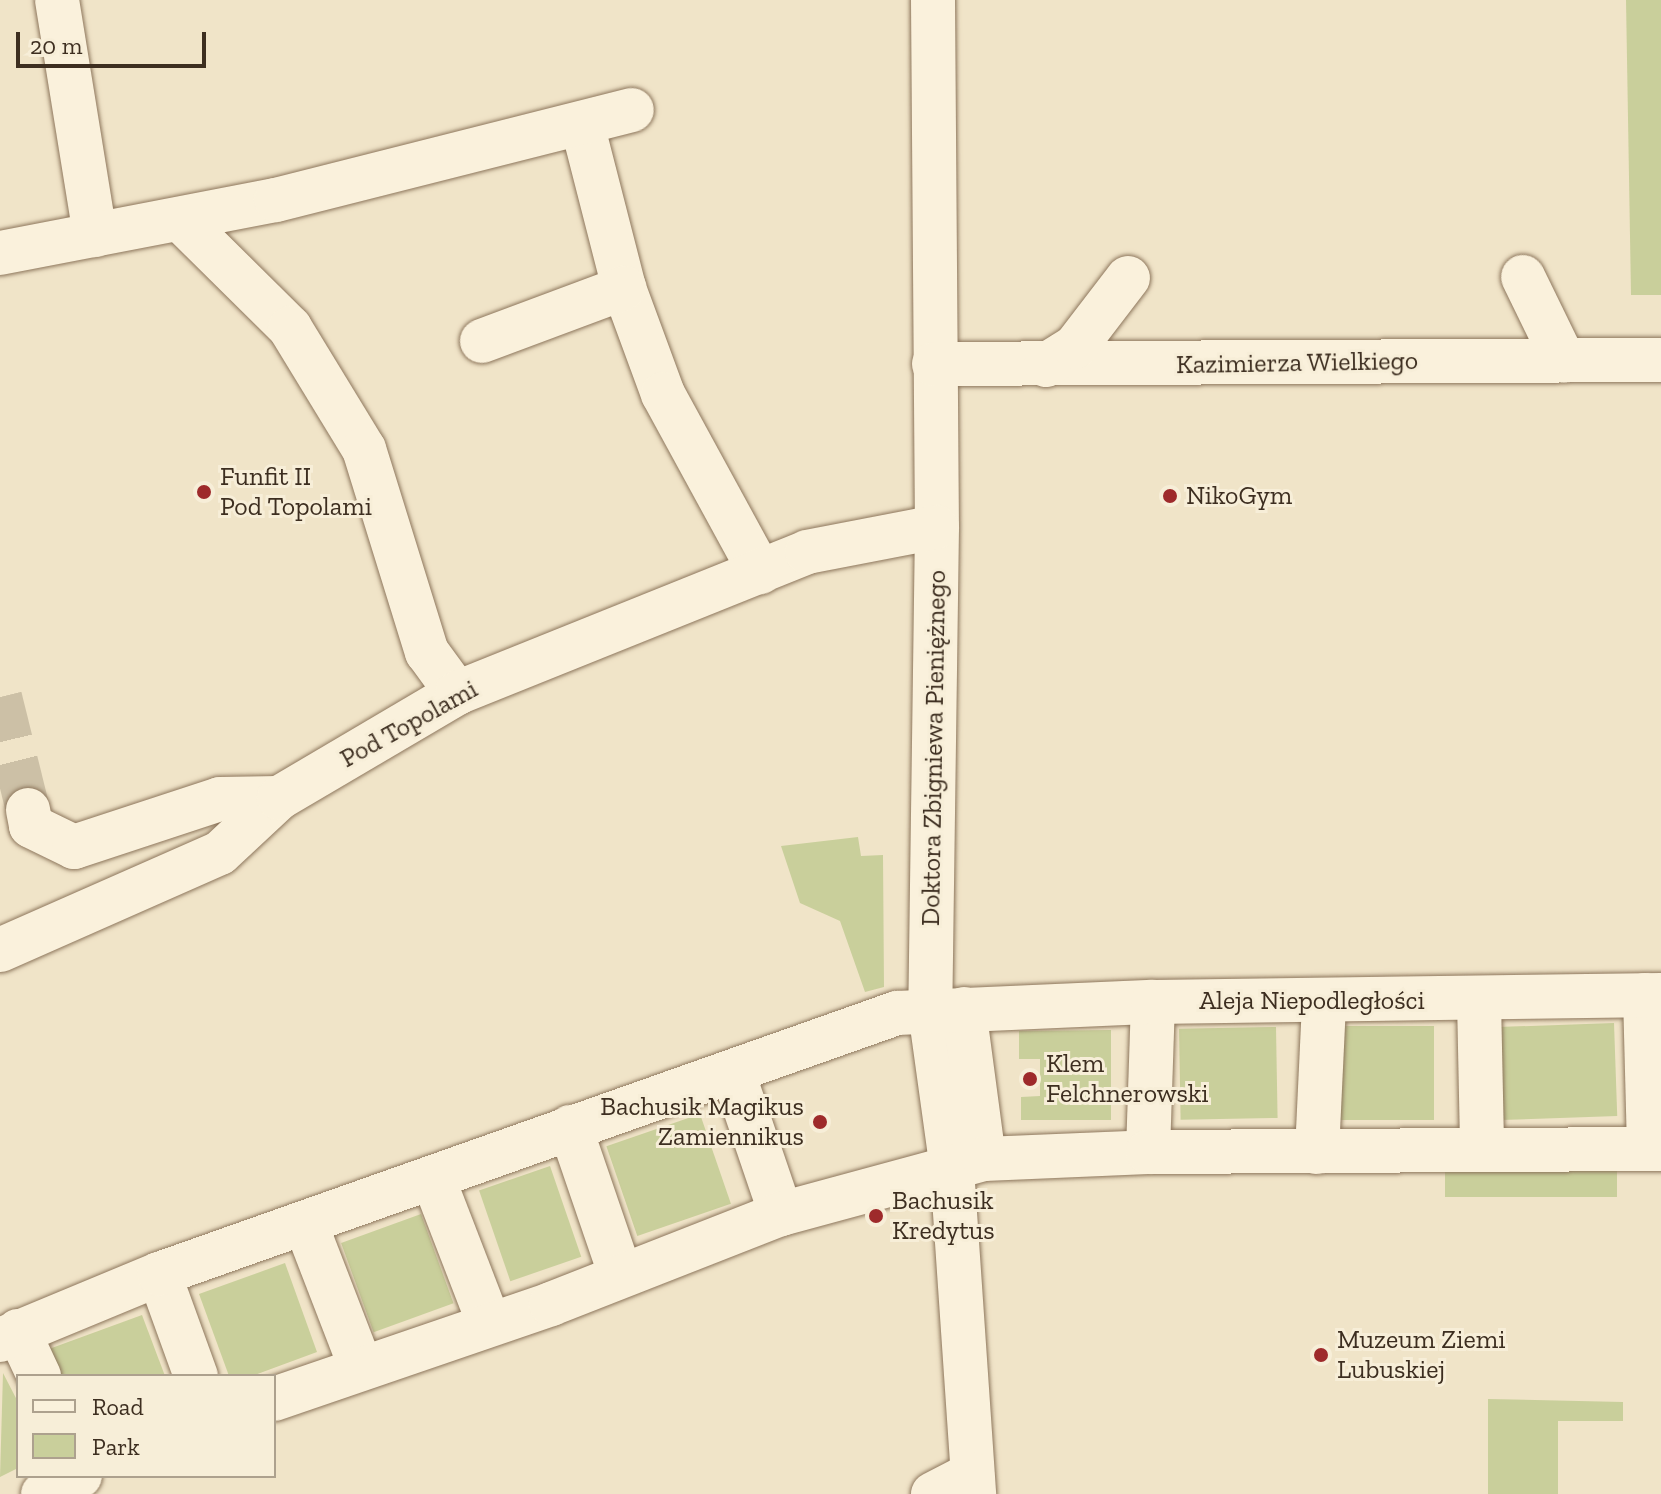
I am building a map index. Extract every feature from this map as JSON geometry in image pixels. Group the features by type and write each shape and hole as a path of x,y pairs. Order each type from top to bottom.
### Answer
{"street":[{"path":"57,0 95,235"},
{"name":"Doktora Zbigniewa Pieniężnego","path":"933,0 934,364 947,1010"},
{"path":"0,253 182,221 632,110"},
{"path":"582,124 624,288 663,394 760,572"},
{"path":"182,221 290,328 364,449 427,652 457,693"},
{"path":"1523,277 1564,361"},
{"path":"1046,365 1075,347 1128,278"},
{"path":"482,341 624,288"},
{"name":"Kazimierza Wielkiego","path":"934,364 1661,360"},
{"name":"Pod Topolami","path":"0,950 220,853 279,798 457,693 807,552 937,527"},
{"path":"28,810 31,826 74,847 220,799 279,798"},
{"path":"276,1398 360,1365 621,1276 781,1214 968,1164 1148,1152 1655,1149 1653,995"},
{"name":"Aleja Niepodległości","path":"9,1335 159,1274 306,1225 570,1127 733,1073 897,1013 1153,1002 1479,1000 1653,995"},
{"path":"1479,1000 1482,1149"},
{"path":"1317,1152 1324,1001"},
{"path":"1148,1152 1153,1002"},
{"path":"933,1494 973,1484 968,1164 947,1010"},
{"path":"733,1073 781,1214"},
{"path":"570,1127 621,1276"},
{"path":"433,1178 489,1323"},
{"path":"306,1225 360,1365"},
{"path":"159,1274 195,1374"},
{"path":"9,1335 38,1374"},
{"path":"43,1494 76,1478"}],"green space":[{"path":"1626,0 1661,0 1661,295 1631,295"},
{"path":"858,837 861,856 883,855 884,987 865,992 840,921 800,903 781,846"},
{"path":"1614,1023 1617,1116 1500,1120 1497,1027"},
{"path":"1340,1026 1434,1026 1434,1120 1340,1120"},
{"path":"1276,1027 1278,1118 1181,1120 1179,1029"},
{"path":"1111,1030 1111,1120 1021,1120 1021,1097 1040,1096 1040,1059 1019,1059 1019,1031"},
{"path":"700,1114 731,1204 637,1236 606,1146"},
{"path":"550,1166 581,1257 510,1281 479,1190"},
{"path":"1445,1170 1617,1170 1617,1197 1445,1197"},
{"path":"421,1214 453,1303 374,1332 341,1243"},
{"path":"285,1263 317,1352 257,1374 228,1374 199,1294"},
{"path":"142,1315 164,1374 58,1374 49,1349"},
{"path":"3,1373 16,1398 16,1469 0,1477"},
{"path":"1488,1399 1623,1402 1623,1421 1558,1421 1558,1494 1488,1494"}],"tunnel":[{"path":"0,697 28,810"}],"place":[{"name":"Funfit II Pod Topolami","path":"204,492"},
{"name":"NikoGym","path":"1170,496"},
{"name":"Klem Felchnerowski","path":"1030,1079"},
{"name":"Bachusik Magikus Zamiennikus","path":"820,1122"},
{"name":"Bachusik Kredytus","path":"876,1216"},
{"name":"Muzeum Ziemi Lubuskiej","path":"1321,1355"}]}
